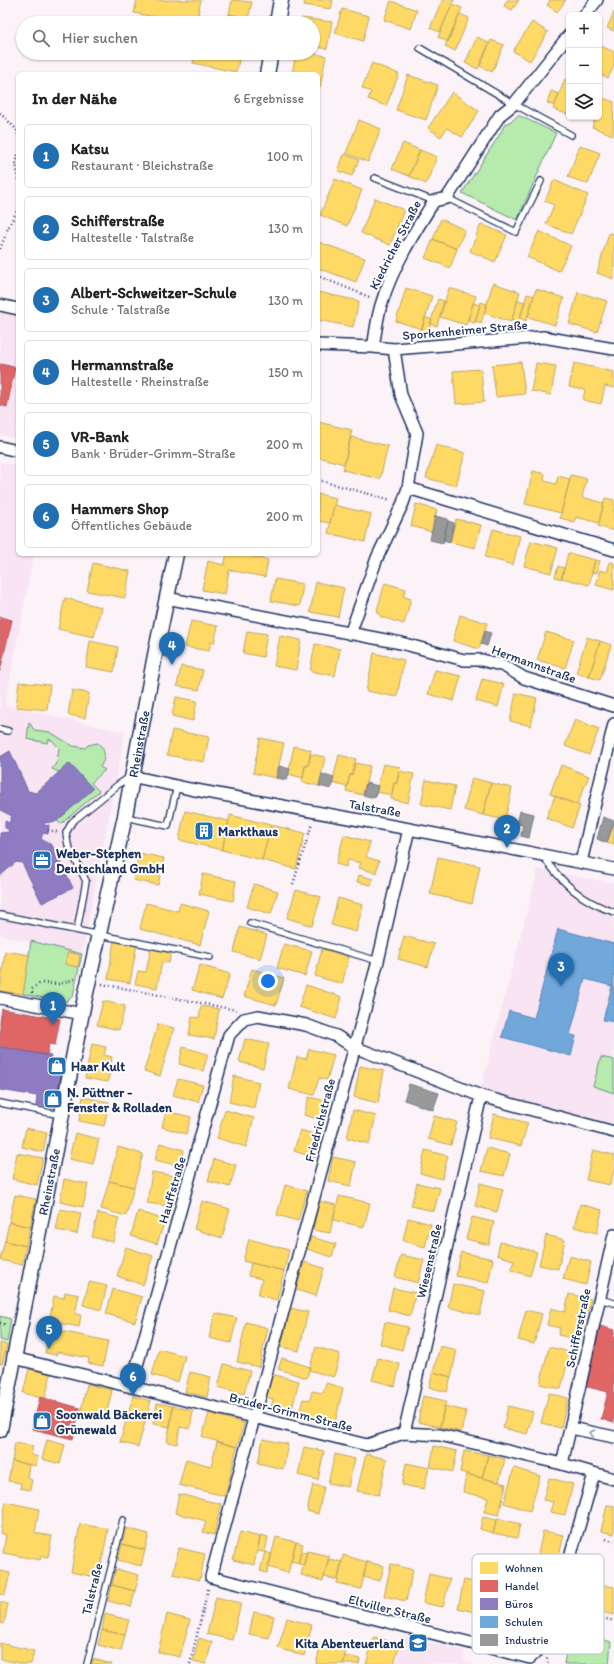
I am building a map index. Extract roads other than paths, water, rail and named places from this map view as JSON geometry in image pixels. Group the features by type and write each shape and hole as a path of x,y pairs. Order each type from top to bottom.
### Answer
{"street":[{"path":"279,16 282,0"},
{"path":"587,12 597,0"},
{"path":"447,198 500,115 514,104 566,39"},
{"path":"267,72 270,60"},
{"name":"Kiedricher Straße","path":"373,347 382,302 394,273 415,232 434,201 447,198"},
{"path":"0,305 16,309"},
{"name":"Sporkenheimer Straße","path":"320,345 394,349 543,337 614,349"},
{"path":"350,634 377,558 403,503 408,488 417,432 402,395 394,349"},
{"path":"0,447 16,451"},
{"path":"408,488 614,550"},
{"name":"Rheinstraße","path":"0,1430 82,1014 125,816 131,776 176,556"},
{"name":"Hermannstraße","path":"166,598 401,643 464,660 482,660 504,666 524,678 614,706"},
{"path":"581,862 614,724"},
{"name":"Talstraße","path":"131,776 614,869"},
{"name":"Friedrichstraße","path":"253,1418 378,961 409,829"},
{"path":"0,998 82,1014"},
{"name":"Hauffstraße","path":"131,1387 229,1035 244,1019 258,1016 306,1025 336,1036 354,1047"},
{"path":"354,1047 483,1093 614,1132"},
{"name":"Wiesenstraße","path":"404,1433 483,1093"},
{"name":"Schifferstraße","path":"571,1428 598,1299 614,1235"},
{"name":"Brüder-Grimm-Straße","path":"14,1358 367,1445 404,1433 440,1435 562,1464 614,1479"},
{"name":"Eltviller Straße","path":"253,1418 211,1577 472,1643"},
{"path":"562,1464 571,1428 614,1437"},
{"name":"Eltviller Straße","path":"571,1554 594,1474"},
{"name":"Eltviller Straße","path":"514,1654 530,1658 535,1654"}],"lane":[{"path":"420,48 514,104 571,135"},
{"name":"Kiedricher Straße","path":"375,178 434,201"},
{"path":"447,198 516,232 541,181"},
{"path":"0,729 8,731"},
{"path":"77,930 86,881 68,845 66,833 72,822 131,776"},
{"path":"125,816 168,826 177,786"},
{"path":"542,855 554,872 569,888 586,900 614,912"},
{"path":"0,915 210,957"},
{"path":"250,923 378,961"},
{"path":"0,1103 63,1116"},
{"path":"598,1299 614,1303"},
{"name":"Talstraße","path":"87,1664 123,1520"}],"place":[{"name":"Hermannstraße","path":"172,665"},
{"name":"Markthaus","path":"204,831"},
{"name":"Schifferstraße","path":"507,848"},
{"name":"Weber-Stephen Deutschland GmbH","path":"42,860"},
{"name":"Albert-Schweitzer-Schule","path":"561,986"},
{"name":"Katsu","path":"53,1025"},
{"name":"Haar Kult","path":"57,1066"},
{"name":"N. Püttner - Fenster & Rolladen","path":"53,1099"},
{"name":"VR-Bank","path":"49,1349"},
{"name":"Hammers Shop","path":"133,1396"},
{"name":"Soonwald Bäckerei Grünewald","path":"42,1421"},
{"name":"Kita Abenteuerland","path":"418,1643"}]}
